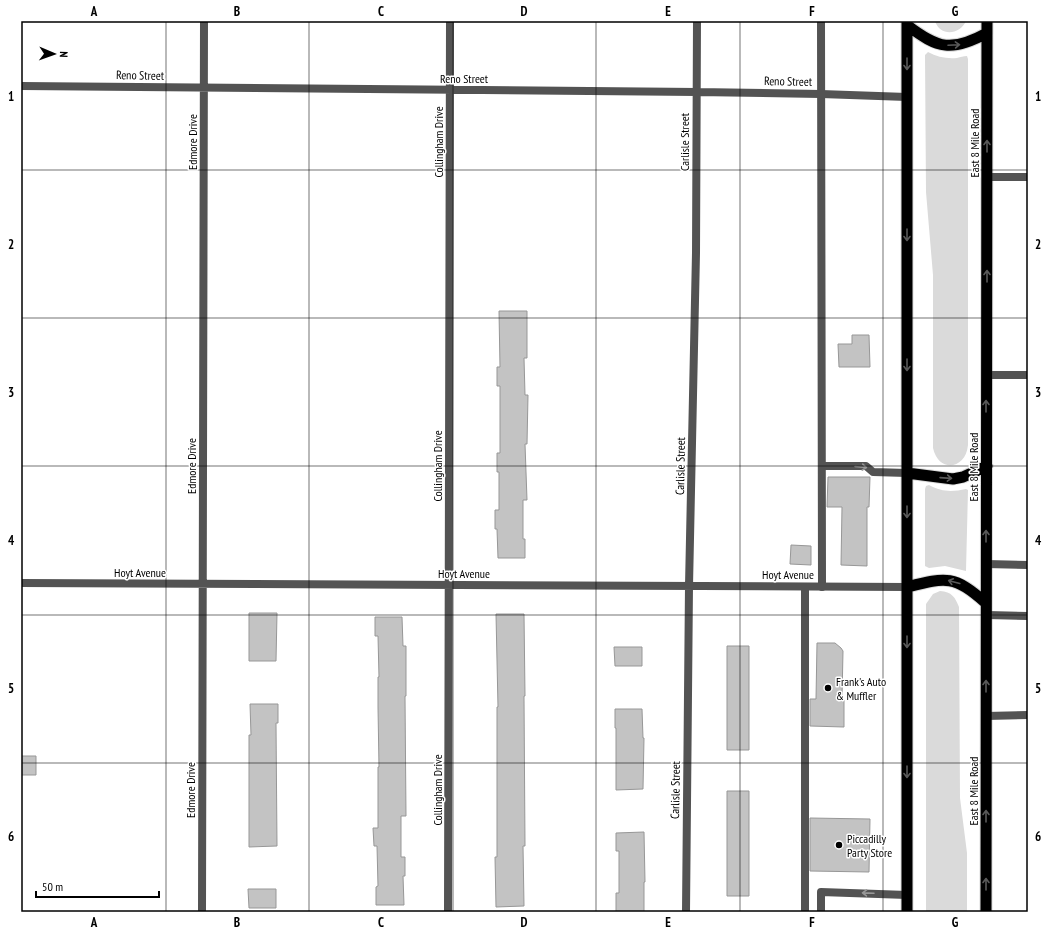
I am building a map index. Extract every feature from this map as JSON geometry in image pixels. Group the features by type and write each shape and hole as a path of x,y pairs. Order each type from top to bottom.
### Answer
{"highway":[{"name":"East 8 Mile Road","path":"986,912 987,21"},
{"path":"907,23 923,37 934,43 945,45 963,44 987,33"},
{"path":"907,23 907,912"},
{"path":"907,473 954,479 963,477 986,466"},
{"path":"907,587 934,581 950,580 970,589 986,603"}],"street":[{"name":"Edmore Drive","path":"202,912 204,21"},
{"name":"Collingham Drive","path":"448,912 450,21"},
{"name":"Carlisle Street","path":"686,912 689,586 696,253 697,21"},
{"path":"822,21 822,587"},
{"name":"Reno Street","path":"21,86 697,92 907,97"},
{"path":"987,177 1028,177"},
{"path":"986,374 1028,375"},
{"path":"822,466 866,466 872,472 907,473"},
{"path":"986,564 1028,565"},
{"name":"Hoyt Avenue","path":"21,583 907,587"},
{"path":"805,586 805,912"},
{"path":"986,615 1028,616"},
{"path":"986,716 1028,715"},
{"path":"821,912 821,892 907,895"}],"shaded area":[{"path":"935,21 966,21 959,29 945,32 941,30"},
{"path":"928,52 946,58 967,56 968,59 968,445 963,459 952,465 946,465 941,462 936,456 933,448 933,275 926,192 925,55"},
{"path":"929,485 947,491 968,490 966,571 945,566 929,568 925,566 925,489 926,486"},
{"path":"940,591 950,594 956,600 959,607 960,798 967,853 967,912 926,912 926,604 933,594"}],"building":[{"path":"499,311 527,311 527,358 524,358 525,395 528,395 527,444 525,444 527,500 523,500 523,539 525,539 525,558 498,558 495,510 499,510 499,472 497,472 497,453 500,453 500,386 497,386 497,367 500,367"},
{"path":"852,335 869,335 870,367 839,367 838,344 852,344"},
{"path":"828,477 870,477 869,507 867,507 867,566 841,565 842,507 827,507"},
{"path":"791,545 811,546 811,565 790,564"},
{"path":"249,613 277,613 276,661 249,661"},
{"path":"496,614 524,614 524,906 496,907 495,857 497,857 498,707"},
{"path":"375,617 402,617 403,646 406,646 406,816 401,816 401,857 405,857 405,876 403,876 404,905 376,905 376,887 378,886 377,846 374,846 373,828 378,828 379,677 378,636 375,636"},
{"path":"817,643 835,643 843,651 842,698 844,700 844,727 810,726 810,699 816,699"},
{"path":"727,646 749,646 749,750 727,750"},
{"path":"614,647 642,647 642,666 615,666"},
{"path":"250,704 278,704 278,723 276,723 277,846 249,847 249,735 251,735"},
{"path":"615,709 642,709 644,738 643,789 616,790"},
{"path":"21,756 36,756 36,775 21,775"},
{"path":"727,791 749,791 749,896 727,896"},
{"path":"810,818 870,819 869,872 810,871"},
{"path":"644,832 644,912 616,912 616,893 619,893 619,851 616,851 616,833"},
{"path":"248,889 276,889 276,908 249,908"}],"place":[{"name":"Frank's Auto & Muffler","path":"828,688"},
{"name":"Piccadilly Party Store","path":"839,845"}]}
